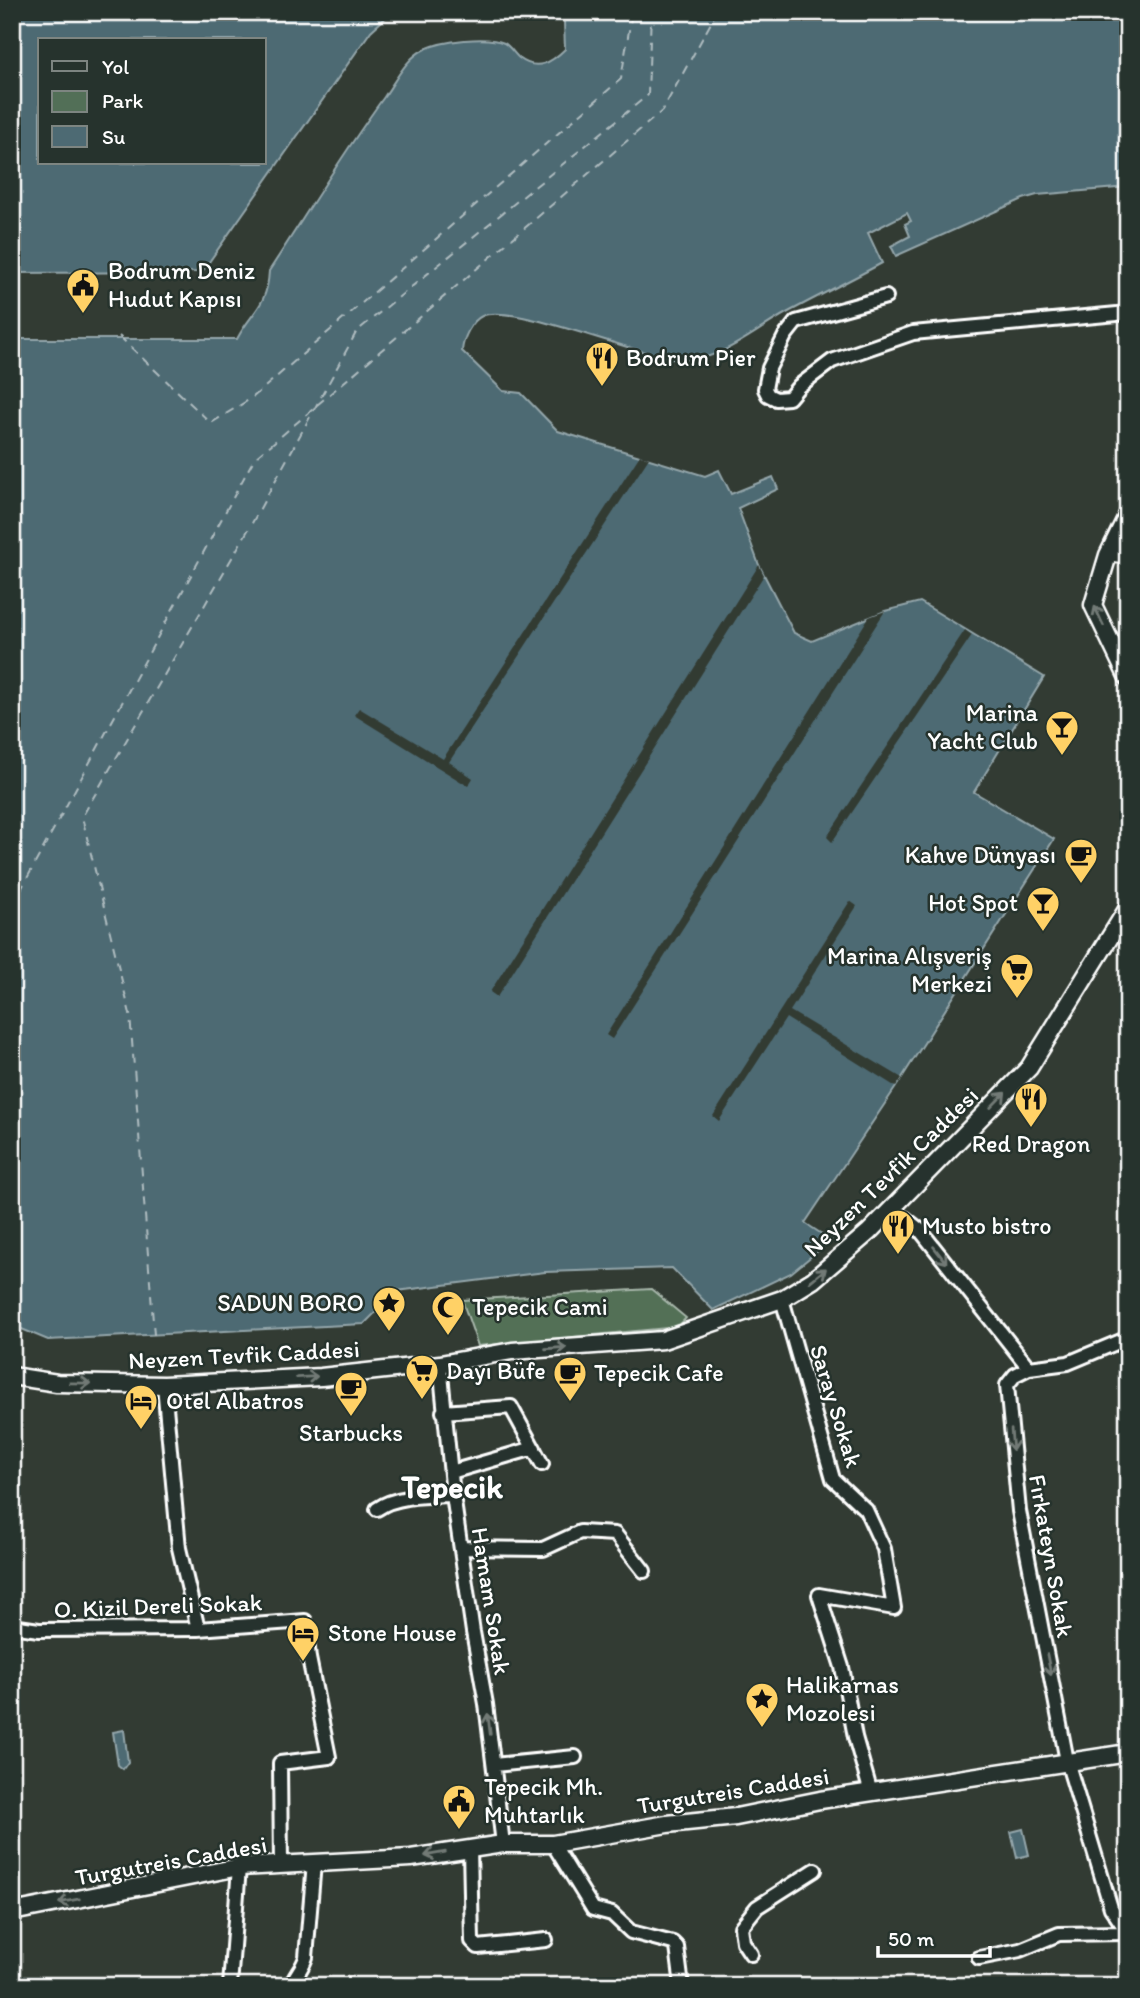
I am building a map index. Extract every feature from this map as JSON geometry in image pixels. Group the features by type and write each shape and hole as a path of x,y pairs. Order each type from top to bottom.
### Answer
{"main road":[{"path":"1128,514 1108,555 1093,605 1128,678"},
{"name":"Neyzen Tevfik Caddesi","path":"12,1376 57,1383 164,1385 321,1377 440,1364 512,1351 663,1340 782,1299 813,1280 888,1214 1029,1068 1128,908"},
{"name":"Turgutreis Caddesi","path":"12,1912 239,1867 411,1858 503,1844 553,1843 667,1824 736,1817 820,1800 1128,1752"}],"street":[{"path":"886,297 796,322 785,336 769,368 765,389 768,395 776,399 789,398 799,386 832,361 913,333 1128,312"},
{"path":"1108,555 1128,556"},
{"path":"888,1214 906,1219 920,1230 1029,1368 1068,1363 1128,1338"},
{"name":"Saray Sokak","path":"782,1299 833,1479 866,1510 884,1549 894,1608 819,1595 842,1667 855,1737 872,1793"},
{"name":"Hamam Sokak","path":"440,1364 453,1494 494,1765 503,1844"},
{"name":"Fırkateyn Sokak","path":"1029,1368 1015,1375 1007,1385 1019,1511 1067,1761"},
{"path":"164,1385 179,1548 198,1629"},
{"path":"443,1412 511,1407 542,1464"},
{"path":"451,1472 534,1448"},
{"path":"377,1509 385,1503 453,1494"},
{"path":"463,1549 543,1549 580,1532 615,1534 644,1572"},
{"name":"O. Kizil Dereli Sokak","path":"12,1626 39,1630 198,1629 305,1621 309,1658 329,1756 279,1763 281,1865"},
{"path":"494,1765 575,1757"},
{"path":"1067,1761 1111,1908 1127,1933"},
{"path":"553,1843 593,1909 612,1914 631,1933 673,1943 677,1947 682,1986"},
{"path":"470,1848 472,1941 478,1947 546,1940"},
{"path":"292,1986 294,1976 303,1966 306,1957 314,1863"},
{"path":"230,1986 239,1867"},
{"path":"751,1954 744,1942 741,1927 757,1907 815,1870"},
{"path":"979,1958 1020,1950 1059,1934 1127,1933"}],"green space":[{"path":"651,1289 686,1318 678,1327 478,1346 462,1300"}],"water":[{"path":"12,12 392,12 371,31 202,272 12,273"},
{"path":"559,12 1128,12 1128,187 1037,195 1023,199 896,256 891,246 910,236 905,224 911,221 907,213 868,233 882,263 783,315 730,347 703,358 672,359 544,322 496,314 482,316 474,322 462,351 503,391 521,393 558,431 705,476 719,470 731,494 773,477 778,489 738,508 759,565 794,633 812,641 885,611 920,602 1044,677 974,792 1054,839 896,1087 805,1223 831,1240 791,1273 713,1310 672,1268 545,1272 397,1291 364,1324 48,1340 12,1325 12,339 237,339 262,301 269,271 354,140 412,58 425,49 442,44 487,39 504,43 526,62 544,64 565,49 564,22"},
{"path":"124,1730 128,1762 123,1769 118,1765 113,1732"},
{"path":"1023,1829 1029,1855 1017,1858 1011,1832"}],"pier":[{"path":"640,455 649,458 449,762 473,778 468,786 354,715 359,708 443,759"},
{"path":"759,565 764,575 497,997 490,992"},
{"path":"885,611 612,1039 606,1035 869,617"},
{"path":"965,630 972,635 832,842 827,837"},
{"path":"850,901 857,906 790,1011 902,1078 896,1087 786,1018 719,1121 713,1116"}],"ferry route":[{"path":"119,336 211,423 252,398 621,79 632,12"},
{"path":"154,1335 130,1014 82,817 251,525 357,331 648,95 651,12"},
{"path":"317,405 662,111 717,12"},
{"path":"12,906 254,459 313,409"}],"place":[{"name":"Bodrum Deniz Hudut Kapısı","path":"83,315"},
{"name":"Bodrum Pier","path":"602,388"},
{"name":"Marina Yacht Club","path":"1062,757"},
{"name":"Kahve Dünyası","path":"1081,885"},
{"name":"Hot Spot","path":"1043,933"},
{"name":"Marina Alışveriş Merkezi","path":"1017,1000"},
{"name":"Red Dragon","path":"1031,1129"},
{"name":"Musto bistro","path":"898,1256"},
{"name":"SADUN BORO","path":"389,1333"},
{"name":"Tepecik Cami","path":"448,1337"},
{"name":"Dayı Büfe","path":"422,1401"},
{"name":"Tepecik Cafe","path":"570,1403"},
{"name":"Starbucks","path":"351,1418"},
{"name":"Otel Albatros","path":"141,1431"},
{"name":"Stone House","path":"303,1663"},
{"name":"Halikarnas Mozolesi","path":"762,1729"},
{"name":"Tepecik Mh. Muhtarlık","path":"459,1831"}],"district":[{"name":"Tepecik","path":"452,1487"}]}
